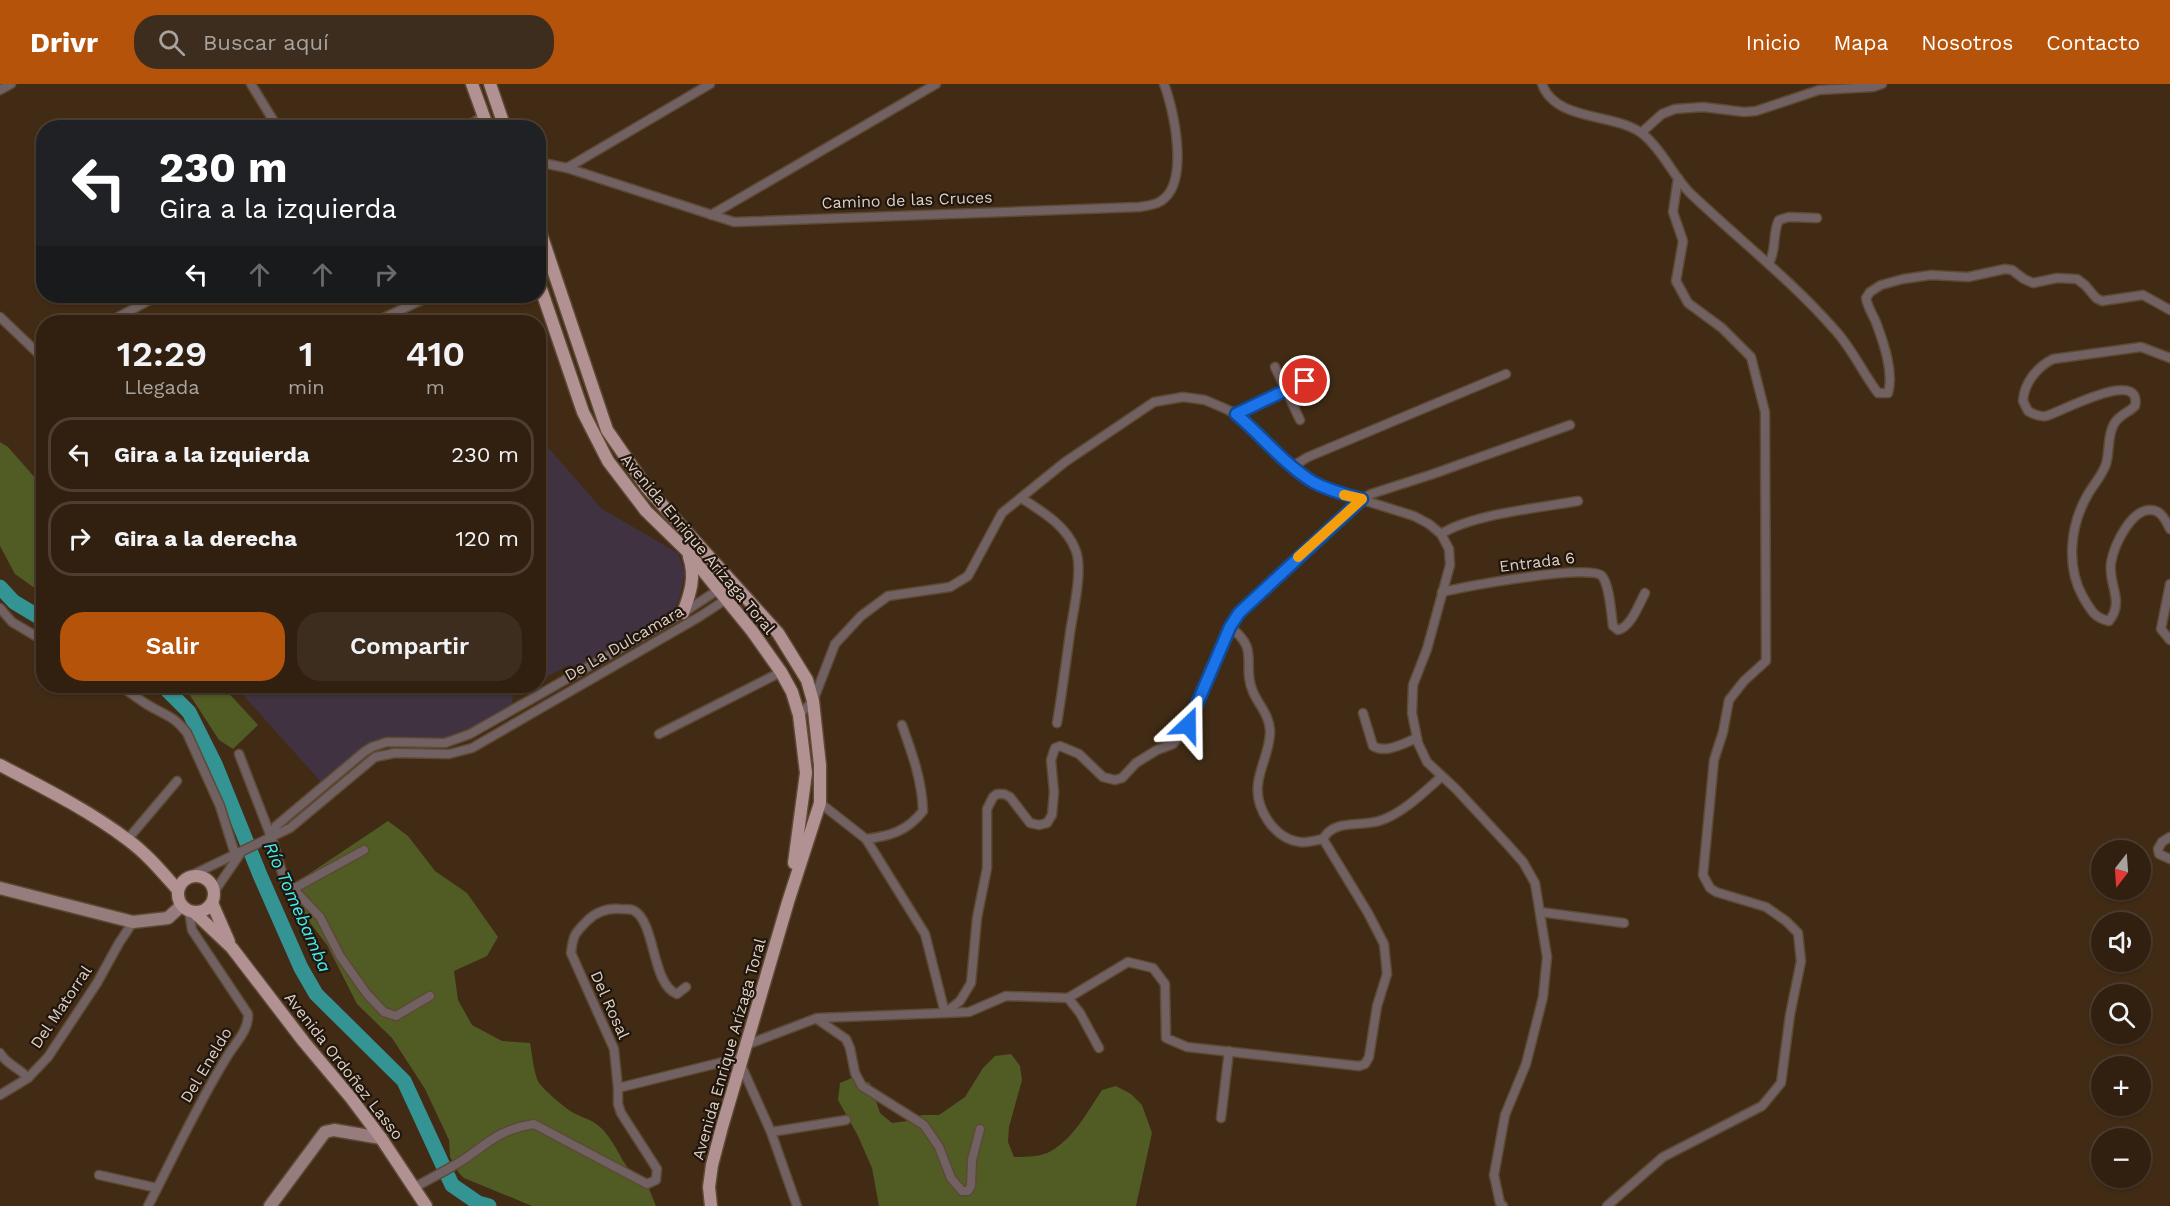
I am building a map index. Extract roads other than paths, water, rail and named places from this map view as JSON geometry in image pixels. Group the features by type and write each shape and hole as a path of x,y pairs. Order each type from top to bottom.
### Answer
{"main road":[{"path":"472,84 485,120"},
{"path":"490,84 502,120"},
{"name":"Avenida Enrique Arízaga Toral","path":"546,249 607,430 647,488 778,633 807,680 813,701 820,765 820,803 788,902 712,1166 709,1187 711,1206"},
{"name":"Avenida Enrique Arízaga Toral","path":"546,303 583,412 603,452 646,511 686,550 727,600 781,672 792,692 799,715 806,773 804,804 788,902"},
{"path":"683,613 692,586 693,574 686,550"},
{"path":"0,765 49,791 127,840 157,866 177,889"},
{"path":"157,866 207,879 213,898 204,910 188,910 177,895 180,884 190,876"},
{"name":"Avenida Ordoñez Lasso","path":"213,898 232,948"},
{"name":"Avenida Ordoñez Lasso","path":"188,910 232,948 304,1042 351,1098 381,1138 426,1206"}],"street":[{"path":"0,90 11,84"},
{"path":"251,84 273,120"},
{"path":"567,168 710,84"},
{"path":"711,215 936,84"},
{"name":"Camino de las Cruces","path":"546,164 567,168 734,222 960,212 1125,209 1160,202 1171,192 1174,183 1178,158 1169,97 1164,84"},
{"path":"1542,84 1544,90 1556,102 1584,115 1623,123 1642,132 1661,152 1688,190 1769,263 1836,330 1878,393 1888,393 1890,386 1884,347 1866,298 1874,289 1886,283 1931,275 1968,277 2005,269 2012,270 2033,283 2057,278 2078,279 2096,298 2102,301 2143,295 2170,310"},
{"path":"1642,132 1662,114 1675,109 1703,106 1744,112 1756,111 1819,90 1873,87 1882,84"},
{"path":"1607,1206 1663,1157 1762,1106 1780,1083 1801,961 1798,933 1786,921 1766,907 1716,892 1710,888 1703,875 1714,760 1723,732 1729,700 1744,681 1766,661 1765,412 1751,357 1722,328 1688,303 1676,281 1683,241 1673,212 1678,178"},
{"path":"1769,263 1773,256 1776,226 1779,220 1789,217 1816,218"},
{"path":"122,315 144,303"},
{"path":"390,315 415,303"},
{"path":"0,317 36,351"},
{"path":"2170,358 2141,347 2053,359 2044,363 2034,373 2023,401 2028,411 2043,417 2081,400 2110,391 2126,391 2136,399 2135,406 2119,417 2109,434 2106,464 2082,504 2075,526 2071,558 2075,581 2094,615 2109,621 2117,606 2111,574 2112,561 2125,531 2136,514 2141,511 2155,510 2162,515 2170,529"},
{"path":"1275,367 1300,420"},
{"path":"1293,466 1308,457 1506,374"},
{"path":"1236,414 1305,381"},
{"path":"799,715 813,701 835,644 861,616 888,596 950,587 968,576 1002,513 1065,462 1154,402 1183,397 1205,400 1236,414 1314,482 1344,495 1414,516 1429,524 1441,534 1449,549 1450,565 1427,649 1413,685 1412,713 1417,738 1427,762 1456,789 1523,862 1535,883 1547,957 1543,997 1526,1064 1505,1115 1494,1175 1500,1203 1503,1206"},
{"path":"945,1012 960,1001 971,983 977,918 987,868 987,809 993,797 998,794 1010,796 1030,823 1039,825 1047,822 1052,815 1054,792 1051,760 1055,748 1060,746 1073,751 1103,777 1115,780 1122,778 1136,763 1157,750 1173,744 1188,725 1230,627 1239,613 1362,499 1570,425"},
{"path":"1022,498 1053,518 1069,539 1078,562 1075,603 1057,723"},
{"path":"1441,534 1454,526 1472,521 1578,501"},
{"name":"Entrada 6","path":"1443,592 1545,575 1597,572 1605,583 1613,626 1618,630 1623,629 1645,593"},
{"name":"De La Dulcamara","path":"546,691 683,613 730,582"},
{"path":"2170,584 2161,629 2166,638 2170,640"},
{"name":"De La Dulcamara","path":"190,876 290,828 375,757 395,753 448,754 472,748 739,591"},
{"path":"0,608 12,622 36,636"},
{"path":"1230,627 1242,636 1250,652 1252,690 1268,719 1270,730 1258,787 1260,808 1272,827 1284,836 1299,842 1323,839"},
{"path":"658,734 781,672"},
{"path":"130,693 169,715 187,734 239,854"},
{"name":"De La Dulcamara","path":"269,837 276,825 372,747 395,742 445,743 470,734 542,693"},
{"path":"1364,714 1373,746 1378,749 1386,749 1417,738"},
{"path":"866,839 906,829 923,811 923,790 902,725"},
{"path":"239,754 282,874 293,890 320,917 346,966 384,1012 396,1016 430,996"},
{"path":"1323,839 1327,831 1335,826 1379,821 1392,815 1420,796 1441,777"},
{"path":"127,840 177,781"},
{"path":"820,803 866,839 925,934 945,1012"},
{"path":"2170,837 2162,842 2158,849 2159,854 2170,859"},
{"path":"618,1088 743,1055 817,1018 969,1012 1006,996 1068,998 1128,962 1153,968 1165,984 1166,1038 1187,1047 1359,1066 1365,1064 1369,1057 1377,1006 1387,974 1384,944 1323,839"},
{"path":"293,890 364,850"},
{"name":"De La Dulcamara","path":"213,898 239,854"},
{"path":"0,888 133,922 168,918 188,910"},
{"name":"Del Rosal","path":"414,1188 462,1161 496,1136 514,1127 534,1124 647,1184 656,1180 657,1169 621,1113 618,1104 614,1049 572,952 573,936 596,912 615,909 632,910 640,915 648,933 655,960 668,988 677,994 686,987"},
{"name":"Del Eneldo","path":"148,1206 197,1109 249,1021 248,1014 192,930 188,910"},
{"path":"1540,912 1624,922"},
{"name":"Del Matorral","path":"0,1095 28,1078 48,1057 97,983 133,922"},
{"path":"1068,998 1080,1013 1098,1048"},
{"path":"817,1018 846,1039 855,1073 862,1086 924,1125 939,1148 951,1178 962,1191 968,1191 970,1186 972,1160 980,1130"},
{"path":"1221,1118 1229,1051"},
{"path":"0,1053 4,1061 22,1070 28,1078"},
{"path":"743,1055 797,1206"},
{"path":"771,1132 846,1120"},
{"path":"270,1206 325,1132 334,1130 381,1138"},
{"path":"99,1175 157,1188"}],"waterway":[{"name":"Río Tomebamba","path":"0,587 14,602 36,615"},
{"name":"Río Tomebamba","path":"170,693 189,712 215,764 260,875 301,968 316,994 404,1081 452,1185 478,1203 489,1206"}]}
